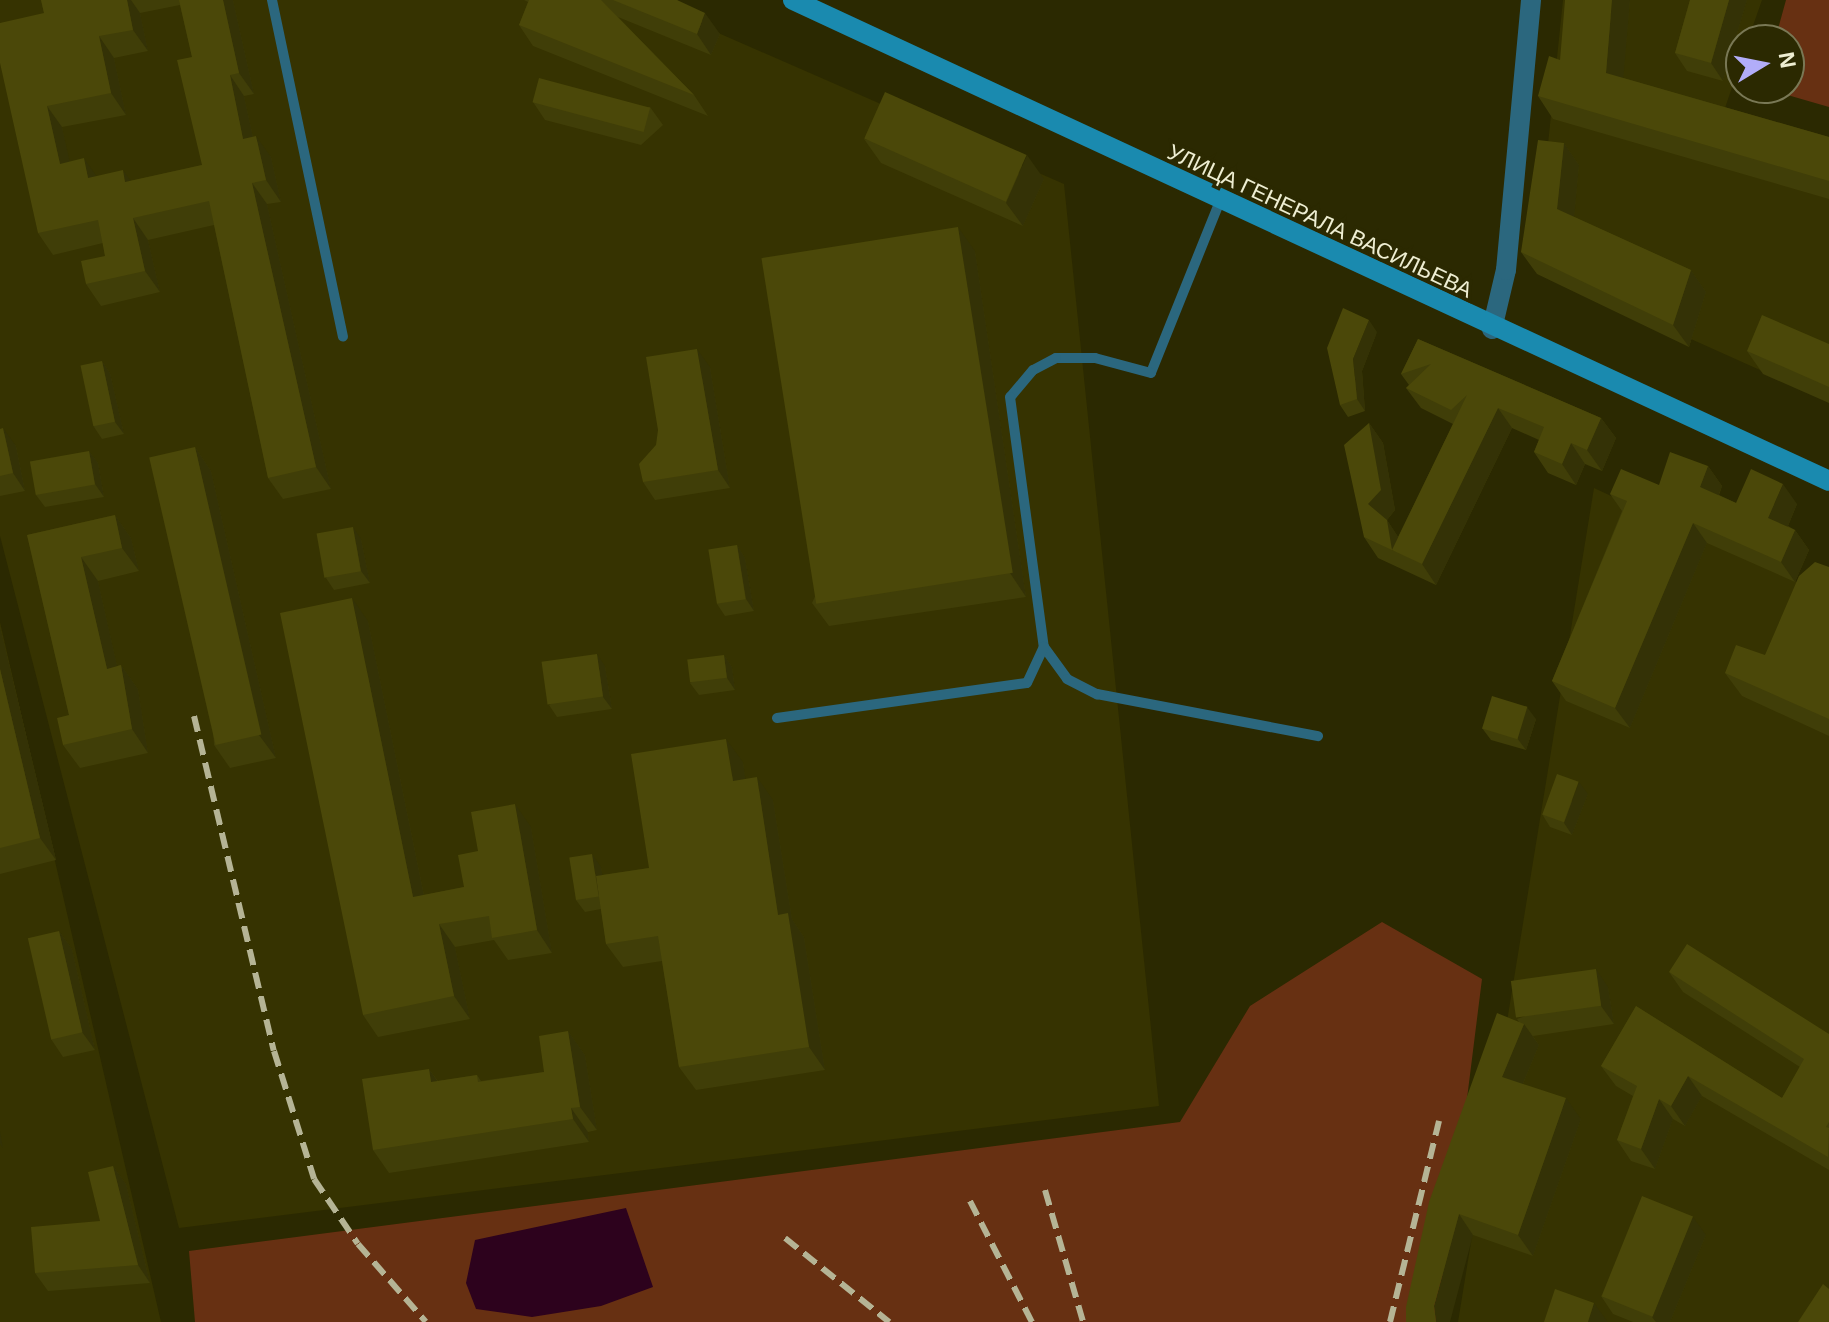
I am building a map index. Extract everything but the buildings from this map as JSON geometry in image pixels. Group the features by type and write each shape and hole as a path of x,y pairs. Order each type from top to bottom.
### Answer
{"main road":[{"name":"УЛИЦА ГЕНЕРАЛА ВАСИЛЬЕВА","path":"793,0 1492,329 1829,481"}],"street":[{"path":"1492,329 1506,270 1531,0"}],"lane":[{"path":"272,0 343,337"},
{"path":"1220,201 1151,373 1095,358 1056,358 1033,370 1010,397 1044,647 1067,679 1097,694 1318,736"},
{"path":"777,718 1027,683 1044,647"}],"shaded area":[{"path":"0,0 643,0 1064,184 1159,1106 179,1228 0,536"},
{"path":"1563,0 1762,0 1754,24 1725,24 1726,104 1707,161 1829,195 1829,401 1535,269"},
{"path":"1786,0 1829,0 1829,107 1805,100 1805,24 1779,24"},
{"path":"1594,488 1829,597 1829,1322 1458,1322"},
{"path":"0,622 161,1322 0,1322"},
{"path":"1382,922 1482,979 1439,1322 195,1322 189,1251 1180,1122 1250,1006"},
{"path":"626,1208 653,1287 601,1306 532,1317 476,1309 466,1283 475,1240"}],"railway":[{"path":"194,716 274,1051 314,1179 358,1244 426,1322"},
{"path":"1390,1322 1439,1121"},
{"path":"1045,1190 1083,1322"},
{"path":"970,1201 1032,1322"},
{"path":"785,1238 889,1322"}]}
